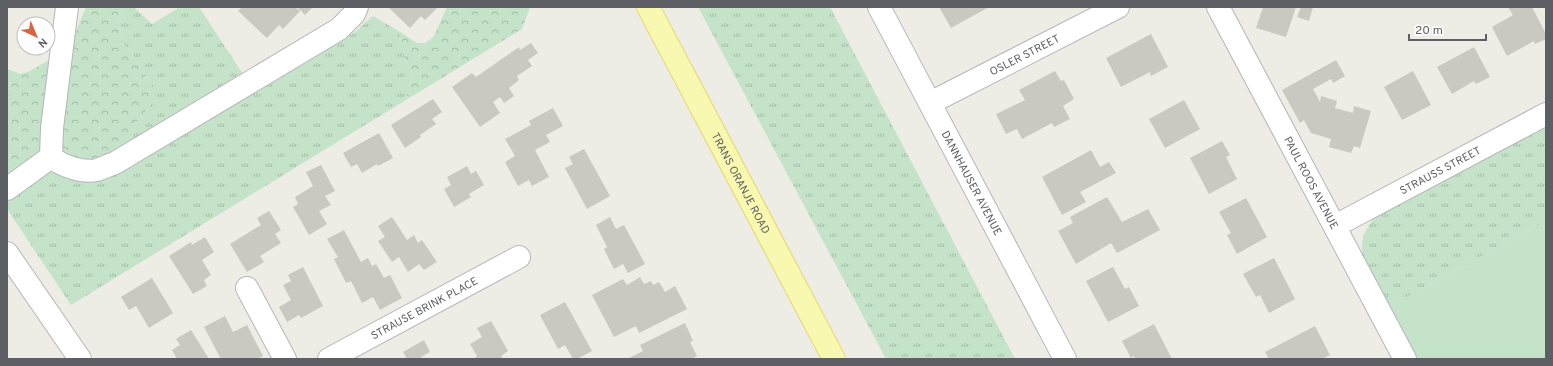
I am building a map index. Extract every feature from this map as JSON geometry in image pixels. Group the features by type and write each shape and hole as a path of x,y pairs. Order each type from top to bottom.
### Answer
{"main road":[{"name":"TRANS ORANJE ROAD","path":"648,7 834,359"}],"street":[{"path":"51,157 52,128 67,7"},
{"path":"51,157 58,163 85,170 96,170 115,163 339,29 354,14 357,7"},
{"name":"DANNHAUSER AVENUE","path":"879,7 1065,359"},
{"name":"OSLER STREET","path":"930,103 1118,7"},
{"name":"PAUL ROOS AVENUE","path":"1218,7 1405,359"},
{"name":"STRAUSS STREET","path":"1335,226 1546,114"},
{"path":"7,189 51,157"},
{"path":"7,253 80,359"},
{"name":"STRAUSE BRINK PLACE","path":"329,359 519,257"},
{"path":"247,288 285,359"}],"green space":[{"path":"86,7 121,7 118,20 122,41 154,87 154,101 136,123 125,149 92,162 65,154 27,180 7,173 7,69 21,74 30,71 69,48"},
{"path":"121,7 134,7 152,24 180,7 199,7 254,91 355,32 373,16 400,32 404,56 412,73 406,100 71,305 7,209 7,173 27,180 65,154 125,149 136,123 154,101 154,87 122,41 118,20"},
{"path":"447,7 530,7 522,29 406,100 412,73 404,56 400,32 417,43 426,43 434,36"},
{"path":"698,7 830,7 1015,359 886,359"},
{"path":"1546,124 1546,221 1387,308 1368,272 1362,249 1363,237 1369,225 1379,213"},
{"path":"1546,221 1546,359 1415,359 1387,308"}],"building":[{"path":"242,7 295,7 300,11 283,29 279,25 267,38 238,11"},
{"path":"297,7 313,7 305,15"},
{"path":"388,7 438,7 425,20 421,16 410,28"},
{"path":"939,7 989,7 951,28"},
{"path":"1263,7 1296,7 1286,37 1256,28"},
{"path":"1301,7 1313,7 1309,21 1297,17"},
{"path":"1508,7 1532,7 1546,34 1546,39 1535,44 1534,41 1507,56 1492,27 1513,15"},
{"path":"1151,34 1168,67 1151,76 1150,72 1121,87 1106,58"},
{"path":"531,43 538,53 528,60 532,66 517,76 519,80 509,88 514,96 504,103 500,97 493,102 500,113 480,127 452,87 472,73 476,77 519,47 520,50"},
{"path":"1474,47 1490,77 1476,84 1474,81 1452,94 1437,67"},
{"path":"1336,60 1345,76 1333,83 1331,79 1313,89 1320,102 1321,96 1337,101 1335,108 1353,113 1354,106 1371,111 1360,148 1354,146 1351,153 1329,147 1331,139 1311,133 1304,120 1300,123 1282,90"},
{"path":"1055,71 1061,81 1064,80 1074,99 1063,106 1070,119 1054,127 1052,123 1022,139 1017,129 1006,134 996,114 1025,100 1019,90"},
{"path":"1413,71 1431,105 1402,120 1384,87"},
{"path":"433,99 442,112 432,119 436,124 405,148 391,125"},
{"path":"1184,100 1200,129 1165,148 1149,119"},
{"path":"553,108 563,126 546,135 550,142 535,150 549,177 532,186 529,180 518,186 505,162 515,156 505,139 531,125 529,121"},
{"path":"379,133 393,158 378,166 377,164 362,173 357,164 351,167 343,153"},
{"path":"1222,141 1230,155 1226,157 1237,179 1209,194 1190,158"},
{"path":"584,149 610,196 587,209 565,168 573,164 569,157"},
{"path":"1091,150 1100,167 1109,162 1116,173 1080,192 1086,202 1062,215 1042,177"},
{"path":"321,165 335,191 325,196 331,205 319,211 327,224 309,235 293,207 298,204 295,197 313,186 306,172"},
{"path":"467,166 471,174 476,171 484,185 469,194 471,197 454,207 444,189 451,185 447,177"},
{"path":"1107,197 1122,222 1148,209 1160,230 1117,253 1111,243 1076,264 1058,231 1073,223 1070,217"},
{"path":"1246,198 1267,237 1237,254 1227,235 1231,233 1219,212"},
{"path":"269,211 281,230 275,234 281,243 260,256 264,262 247,272 230,244 261,225 257,218"},
{"path":"392,217 407,240 414,235 418,243 422,240 437,262 424,270 419,264 408,272 399,257 392,262 378,241 385,237 378,226"},
{"path":"610,217 616,229 624,225 645,264 628,273 623,264 614,269 604,249 607,247 596,225"},
{"path":"344,230 361,262 368,258 372,266 376,264 384,278 390,275 402,298 380,310 373,297 362,303 351,281 346,283 334,259 338,257 327,239"},
{"path":"205,237 214,252 202,260 211,275 204,280 207,286 193,294 169,256 191,242 192,245"},
{"path":"1274,258 1295,299 1269,313 1260,295 1256,297 1243,274"},
{"path":"303,267 323,306 301,318 299,315 287,322 279,307 291,300 283,285 291,281 288,275"},
{"path":"1113,267 1125,289 1129,287 1139,306 1108,322 1086,281"},
{"path":"640,277 644,284 651,281 653,285 659,282 665,292 675,286 687,309 639,333 636,326 614,337 592,295 623,279 627,285"},
{"path":"152,278 173,313 149,328 136,306 129,310 121,297"},
{"path":"565,302 592,351 577,359 573,359 565,345 558,349 540,315"},
{"path":"225,316 233,332 247,325 263,356 257,359 221,359 204,327"},
{"path":"491,321 508,351 501,356 503,359 476,359 475,358 477,356 470,344 482,337 477,328"},
{"path":"685,323 693,341 690,342 697,356 693,359 627,359 643,351 640,345"},
{"path":"1154,324 1172,359 1135,359 1134,356 1131,358 1122,341"},
{"path":"1315,326 1330,355 1322,359 1269,359 1265,352"},
{"path":"191,330 209,359 177,359 172,350 180,345 176,339"},
{"path":"424,340 430,352 421,357 422,359 407,359 403,352"}]}
